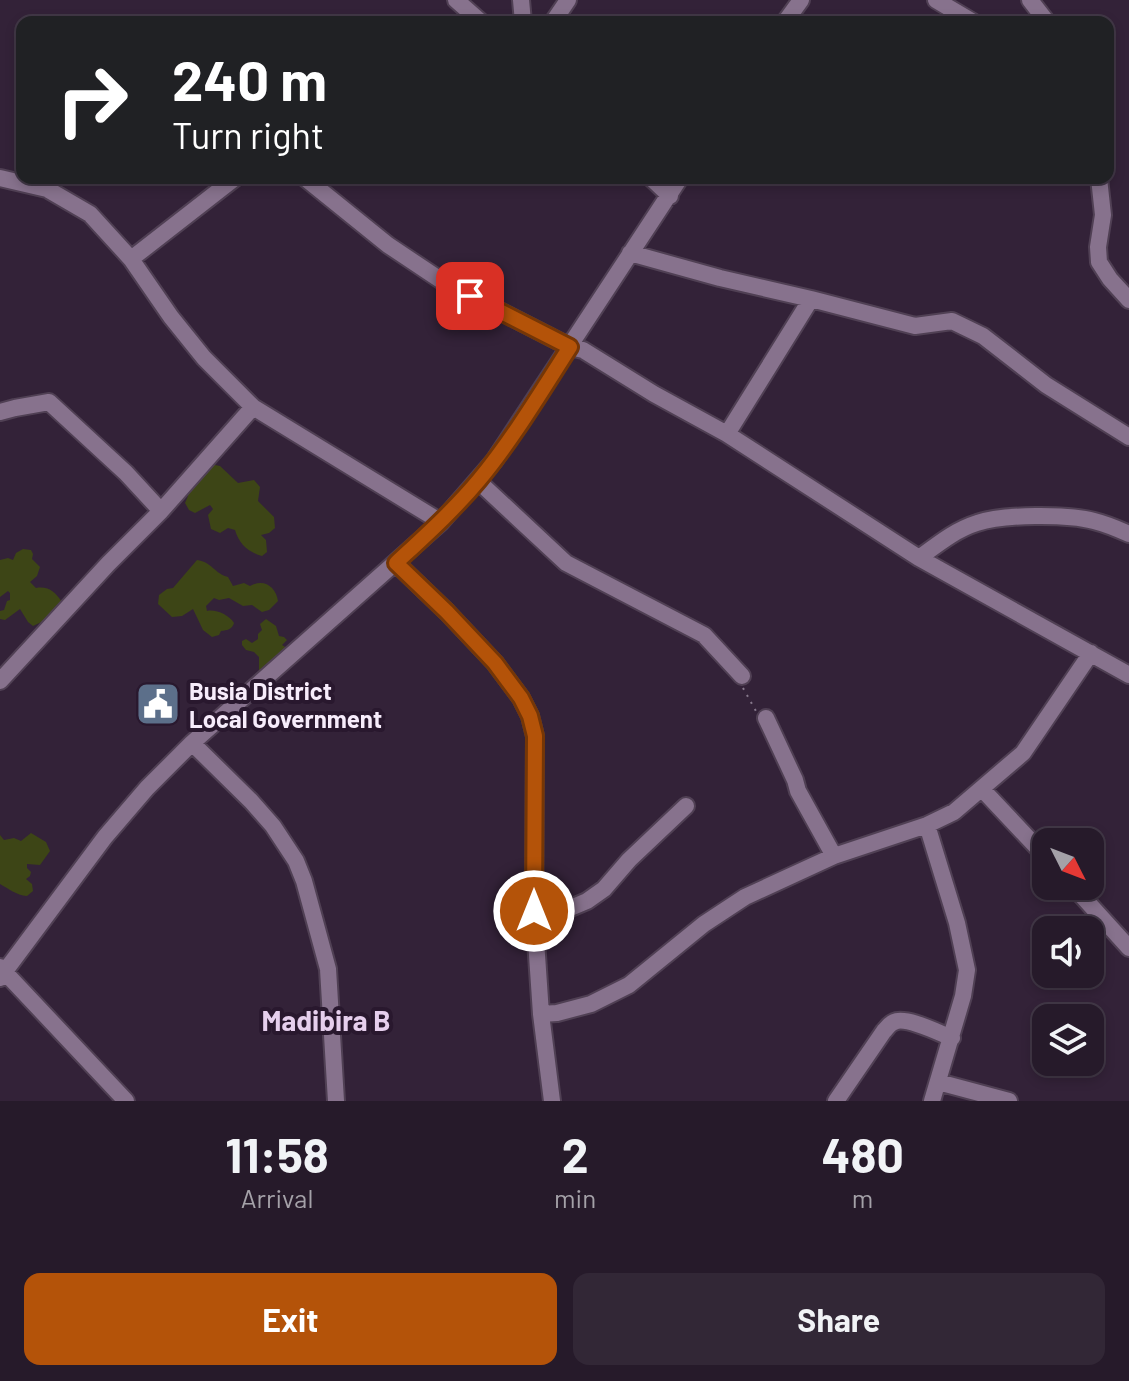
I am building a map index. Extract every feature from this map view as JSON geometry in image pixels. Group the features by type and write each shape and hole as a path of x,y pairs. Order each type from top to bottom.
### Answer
{"street":[{"path":"456,0 474,16"},
{"path":"936,0 963,16"},
{"path":"1030,0 1043,16"},
{"path":"26,184 47,189 90,214 131,259 204,358 253,407 441,522"},
{"path":"131,259 227,184"},
{"path":"312,184 388,245 445,283 570,347 583,350 727,434 919,558 1129,675"},
{"path":"657,184 670,196"},
{"path":"126,1101 2,973 105,837 147,788 192,743 441,522 478,481 525,416 677,184"},
{"path":"1100,184 1103,215 1099,262 1129,300"},
{"path":"630,253 915,326 952,321 983,336 1046,385 1129,437"},
{"path":"727,434 811,299"},
{"path":"0,412 49,402 126,473 161,511"},
{"path":"3,672 161,511 253,407"},
{"path":"478,481 566,563 704,635 742,676"},
{"path":"919,558 969,526 1004,518 1077,518 1129,534"},
{"path":"396,563 495,663 521,698 530,716 535,736 534,911 541,1014 552,1101"},
{"path":"541,1014 591,1004 629,985 704,924 745,897 834,856 927,825 954,812 1023,753 1091,653"},
{"path":"766,718 798,791 834,856"},
{"path":"192,743 251,801 273,826 296,861 328,969 336,1101"},
{"path":"982,789 1032,842"},
{"path":"534,911 561,912 587,901 604,889 629,860 686,806"},
{"path":"927,825 957,923 967,970 952,1038 932,1101"},
{"path":"1086,900 1129,948"},
{"path":"836,1101 893,1022 910,1022 952,1038"},
{"path":"938,1082 1009,1101"}],"path":[{"path":"742,676 741,685 757,714 766,718"}],"green space":[{"path":"210,464 220,466 238,483 254,480 260,487 258,501 274,517 275,528 261,535 266,540 267,552 262,556 245,547 235,530 228,528 220,533 211,529 208,515 213,509 210,505 195,513 185,503 187,486"},
{"path":"23,549 31,550 32,559 40,567 37,576 30,582 36,588 51,590 62,602 52,617 33,626 20,609 5,620 0,619 0,611 10,600 10,593 8,591 0,597 0,560 13,560 16,553"},
{"path":"197,560 228,577 233,586 244,583 250,586 260,583 268,585 278,601 262,612 252,605 243,606 229,598 214,598 206,606 207,611 222,613 234,623 231,628 212,637 203,630 193,609 182,616 172,617 158,604 159,595 173,588"},
{"path":"266,619 276,626 279,636 287,640 282,645 287,648 262,673 259,671 259,657 246,650 242,641 246,639 252,643 258,639 262,630 260,624"},
{"path":"31,833 46,842 50,851 40,865 27,864 31,872 26,879 32,884 33,891 27,896 0,884 0,835 4,840 14,838 21,841"}],"place":[{"name":"Busia District Local Government","path":"158,704"}],"district":[{"name":"Madibira B","path":"326,1020"}],"route":[{"path":"470,296 570,347 478,481 441,522 396,563 495,663 521,698 530,716 535,736 534,911"}]}
